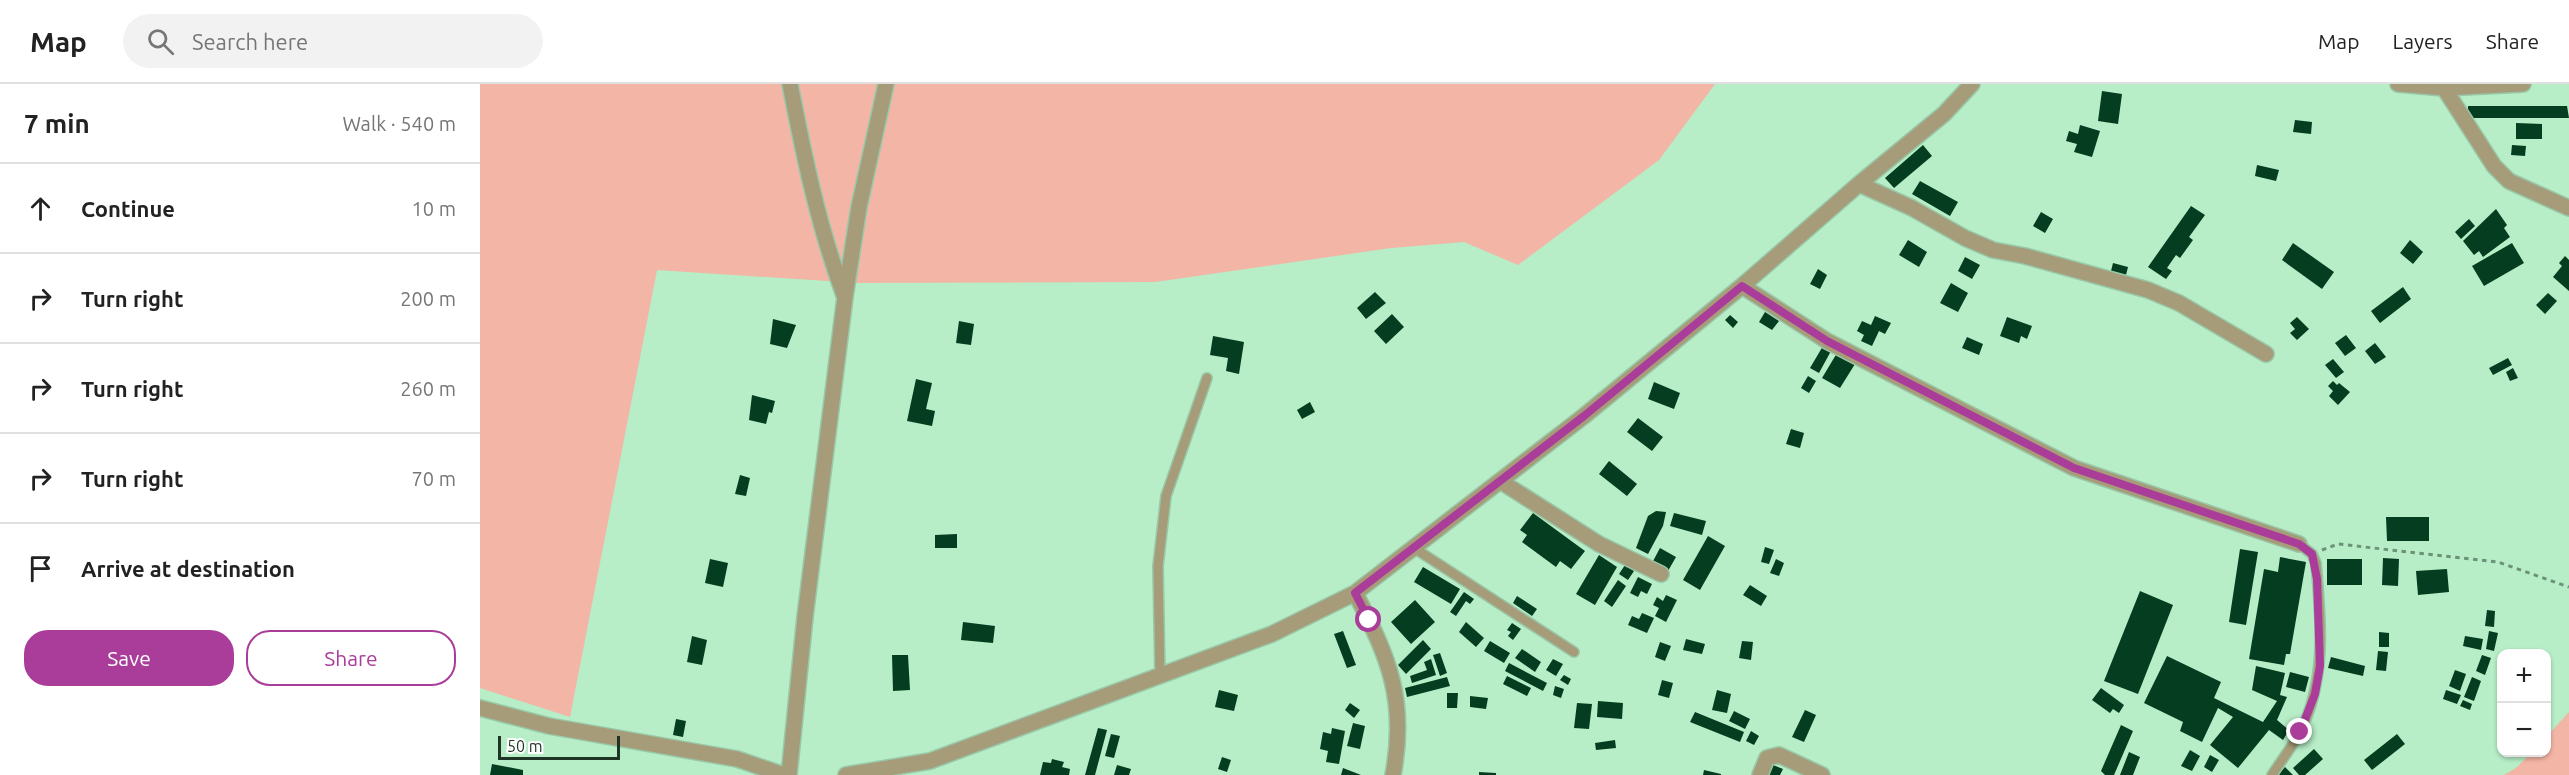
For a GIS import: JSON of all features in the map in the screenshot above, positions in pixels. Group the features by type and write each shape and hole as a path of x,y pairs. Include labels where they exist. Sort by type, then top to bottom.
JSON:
{"street":[{"path":"790,84 806,167 825,243 845,297"},
{"path":"789,775 805,617 845,297 859,207 886,84"},
{"path":"846,775 930,761 1272,634 1355,593 1500,481 1742,286 1859,184 1944,114 1972,84"},
{"path":"2398,84 2444,88 2517,84"},
{"path":"2444,88 2502,177 2569,208"},
{"path":"1859,184 1993,250 2025,256 2148,290 2179,303 2266,354"},
{"path":"1742,286 1827,341 2074,468 2299,544"},
{"path":"1500,481 1599,544 1661,574"},
{"path":"1355,593 1390,666 1399,722 1393,775"},
{"path":"480,708 549,726 737,759 784,775"},
{"path":"1760,775 1767,758 1779,755 1822,775"}],"lane":[{"path":"1160,676 1158,566 1166,496 1207,378"},
{"path":"2272,775 2300,732 2315,694 2320,666 2317,579 2312,554 2299,544"},
{"path":"1414,548 1574,652"}],"path":[{"path":"2312,554 2338,544 2378,546 2498,562 2569,587"}],"shaded area":[{"path":"480,84 1715,84 1659,160 1518,265 1464,242 1391,248 1155,282 859,283 657,270 570,717 480,688"},
{"path":"2569,712 2569,775 2504,775 2516,768 2527,757 2551,757 2551,732"}],"building":[{"path":"2102,91 2122,94 2118,124 2098,121"},
{"path":"2468,106 2567,106 2569,118 2468,118"},
{"path":"2295,120 2312,122 2311,134 2293,132"},
{"path":"2516,123 2542,124 2542,139 2516,139"},
{"path":"2080,125 2100,131 2092,157 2074,152 2077,144 2066,141 2069,131 2078,134"},
{"path":"1923,145 1932,156 1894,188 1885,178"},
{"path":"2512,145 2526,146 2525,156 2511,155"},
{"path":"2257,165 2279,170 2276,181 2255,176"},
{"path":"1920,181 1958,202 1950,216 1912,194"},
{"path":"2191,206 2205,215 2189,237 2193,240 2180,258 2176,255 2167,268 2172,271 2166,279 2148,267"},
{"path":"2496,209 2507,225 2504,228 2510,237 2483,257 2479,251 2474,255 2463,241"},
{"path":"2041,212 2053,219 2045,233 2033,226"},
{"path":"2469,219 2475,226 2461,239 2455,232"},
{"path":"1908,240 1927,252 1919,267 1899,255"},
{"path":"2410,240 2423,252 2413,264 2400,253"},
{"path":"2293,243 2334,272 2322,289 2282,260"},
{"path":"2512,243 2524,263 2484,286 2472,266"},
{"path":"2565,256 2569,260 2569,291 2553,277 2562,266 2559,263"},
{"path":"1965,257 1980,265 1972,279 1958,271"},
{"path":"2113,263 2128,267 2126,275 2111,271"},
{"path":"1818,269 1827,275 1820,289 1810,284"},
{"path":"1951,283 1968,293 1958,312 1940,303"},
{"path":"2403,287 2411,299 2380,323 2371,311"},
{"path":"1375,292 1386,303 1366,319 1357,308"},
{"path":"2548,293 2557,301 2545,314 2536,305"},
{"path":"1765,312 1779,321 1772,330 1759,322"},
{"path":"1392,314 1404,327 1386,344 1374,331"},
{"path":"1730,315 1738,322 1733,328 1725,320"},
{"path":"1875,316 1891,323 1885,334 1879,331 1872,346 1861,341 1864,335 1857,331 1862,321 1871,325"},
{"path":"2007,317 2032,326 2027,339 2021,336 2019,343 2000,336"},
{"path":"2297,317 2309,329 2297,340 2290,333 2295,329 2290,323"},
{"path":"773,319 796,325 787,348 770,344"},
{"path":"959,321 974,324 971,345 956,343"},
{"path":"2346,335 2356,348 2345,356 2335,343"},
{"path":"1213,336 1244,342 1239,374 1226,371 1228,358 1210,355"},
{"path":"1967,337 1983,344 1979,355 1962,348"},
{"path":"2375,343 2386,357 2375,364 2365,351"},
{"path":"1823,346 1831,351 1819,373 1810,368"},
{"path":"1837,353 1855,364 1840,388 1822,378"},
{"path":"2508,358 2512,365 2493,375 2489,368"},
{"path":"2333,359 2344,372 2336,378 2325,365"},
{"path":"2513,368 2518,378 2510,381 2506,372"},
{"path":"1808,376 1816,381 1809,393 1801,388"},
{"path":"916,379 932,383 926,409 935,411 932,426 907,421"},
{"path":"2333,381 2350,392 2338,405 2329,396 2333,391 2328,386"},
{"path":"1654,382 1680,393 1674,409 1648,399"},
{"path":"752,395 775,401 766,424 749,420"},
{"path":"1310,402 1315,412 1302,419 1297,410"},
{"path":"1638,418 1663,437 1652,451 1627,432"},
{"path":"1791,429 1804,433 1800,448 1786,444"},
{"path":"1609,461 1637,484 1627,496 1599,474"},
{"path":"740,475 750,478 746,496 735,494"},
{"path":"1656,511 1666,512 1663,526 1648,554 1636,548 1648,516"},
{"path":"1533,513 1585,551 1571,569 1560,561 1556,567 1522,542 1527,535 1520,530"},
{"path":"1674,513 1706,521 1702,535 1670,526"},
{"path":"2386,517 2429,517 2429,541 2387,541"},
{"path":"957,534 957,548 935,548 935,535"},
{"path":"1708,536 1725,546 1700,590 1683,580"},
{"path":"1765,547 1774,550 1769,564 1761,562"},
{"path":"1660,548 1676,557 1668,571 1652,563"},
{"path":"2240,549 2258,552 2246,625 2229,622"},
{"path":"1599,555 1617,567 1595,605 1576,594"},
{"path":"2280,557 2306,562 2290,654 2286,654 2284,665 2249,659 2264,569 2278,572"},
{"path":"2383,558 2399,559 2398,586 2382,585"},
{"path":"710,559 728,563 723,587 705,583"},
{"path":"1776,559 1784,563 1779,576 1770,573"},
{"path":"2327,559 2362,559 2362,585 2327,585"},
{"path":"1625,565 1634,571 1628,580 1619,574"},
{"path":"1423,567 1460,589 1451,604 1414,582"},
{"path":"2447,569 2449,592 2418,595 2416,571"},
{"path":"1638,577 1652,584 1647,594 1641,591 1638,597 1630,593"},
{"path":"1618,580 1626,586 1612,607 1604,601"},
{"path":"1750,585 1767,596 1761,606 1743,595"},
{"path":"2140,591 2173,605 2138,694 2104,681"},
{"path":"1464,592 1474,599 1470,604 1466,601 1456,616 1450,612"},
{"path":"1666,595 1677,600 1666,622 1655,616 1659,608 1653,605 1657,597 1663,601"},
{"path":"1517,596 1537,609 1532,616 1513,603"},
{"path":"1415,600 1435,622 1411,644 1391,622"},
{"path":"2487,610 2495,611 2494,627 2485,626"},
{"path":"1642,613 1654,618 1647,633 1628,625 1632,616 1639,619"},
{"path":"963,622 995,626 993,643 961,640"},
{"path":"1466,622 1484,638 1476,647 1459,632"},
{"path":"1512,623 1521,629 1513,640 1508,636 1511,632 1507,630"},
{"path":"1343,631 1356,665 1347,668 1334,634"},
{"path":"2489,631 2498,633 2494,651 2486,649"},
{"path":"2379,632 2389,633 2389,647 2379,647"},
{"path":"692,636 707,640 702,665 687,662"},
{"path":"2465,636 2483,639 2481,650 2463,646"},
{"path":"1686,639 1705,644 1702,654 1683,650"},
{"path":"1423,640 1431,649 1406,674 1398,665"},
{"path":"1490,641 1510,653 1504,663 1484,651"},
{"path":"1742,641 1753,642 1751,660 1739,658"},
{"path":"1660,642 1671,646 1665,661 1655,657"},
{"path":"1522,649 1541,662 1535,672 1515,658"},
{"path":"2378,651 2388,652 2386,671 2376,670"},
{"path":"1440,653 1447,673 1440,676 1433,655"},
{"path":"892,655 908,655 910,690 893,691"},
{"path":"2482,655 2491,658 2485,675 2476,671"},
{"path":"2167,656 2221,682 2214,698 2263,722 2277,701 2252,690 2256,666 2285,673 2280,695 2287,697 2277,720 2289,730 2283,740 2269,730 2238,768 2210,745 2233,717 2218,708 2202,742 2180,731 2183,722 2144,703"},
{"path":"2331,657 2365,666 2363,676 2328,668"},
{"path":"1431,659 1436,675 1412,683 1410,676 1427,670 1424,662"},
{"path":"1553,659 1563,664 1556,676 1546,670"},
{"path":"1509,663 1547,683 1543,691 1505,671"},
{"path":"2455,670 2466,674 2460,691 2449,686"},
{"path":"2290,672 2309,677 2305,692 2286,687"},
{"path":"1564,675 1571,679 1568,685 1560,680"},
{"path":"1507,676 1531,688 1527,696 1503,684"},
{"path":"1447,677 1450,686 1407,697 1405,688"},
{"path":"2472,677 2481,681 2474,701 2464,697"},
{"path":"1662,680 1673,683 1669,698 1658,695"},
{"path":"1555,686 1564,689 1561,698 1553,695"},
{"path":"2101,688 2124,705 2119,713 2113,709 2110,713 2092,700"},
{"path":"1219,690 1238,695 1234,711 1215,707"},
{"path":"1717,690 1731,694 1727,713 1712,710"},
{"path":"2446,690 2461,695 2457,704 2443,699"},
{"path":"1447,693 1458,693 1457,708 1447,708"},
{"path":"1470,696 1488,698 1486,709 1470,707"},
{"path":"2463,700 2472,704 2470,710 2460,706"},
{"path":"1598,701 1623,703 1622,719 1597,717"},
{"path":"1350,703 1360,710 1354,718 1345,710"},
{"path":"1577,703 1592,704 1589,729 1574,728"},
{"path":"1805,710 1816,715 1804,742 1792,737"},
{"path":"1734,711 1750,719 1745,729 1729,721"},
{"path":"1695,712 1744,732 1740,742 1690,722"},
{"path":"676,719 686,721 683,737 673,735"},
{"path":"1353,723 1365,726 1360,749 1347,746"},
{"path":"2121,725 2133,731 2114,775 2105,775 2101,771"},
{"path":"1098,728 1107,730 1095,775 1085,775"},
{"path":"1332,728 1345,731 1339,764 1326,762 1328,751 1320,749 1323,732 1331,734"},
{"path":"1751,731 1759,736 1754,745 1746,741"},
{"path":"1111,734 1120,736 1114,758 1105,756"},
{"path":"2397,734 2405,744 2372,770 2364,760"},
{"path":"1615,740 1616,748 1596,750 1595,743"},
{"path":"2314,749 2323,759 2305,775 2299,775 2293,768"},
{"path":"2190,750 2200,756 2192,771 2181,766"},
{"path":"2129,752 2140,757 2133,775 2120,775"},
{"path":"2210,755 2219,760 2212,772 2204,767"},
{"path":"1222,757 1231,760 1227,772 1218,769"},
{"path":"1052,759 1064,762 1062,767 1070,769 1069,775 1040,775 1043,762 1051,763"},
{"path":"492,764 523,770 523,775 490,775"},
{"path":"1117,765 1131,769 1129,775 1114,775"},
{"path":"1773,765 1783,769 1780,775 1768,775"},
{"path":"2285,767 2293,775 2278,775"},
{"path":"1343,768 1361,775 1341,775"},
{"path":"1704,770 1721,774 1721,775 1703,775"},
{"path":"1479,772 1496,773 1496,775 1479,775"}],"route":[{"path":"1369,620 1355,593 1584,416 1742,286 1827,341 2074,468 2299,544 2312,554 2316,563 2320,666 2315,694 2300,732"}]}
